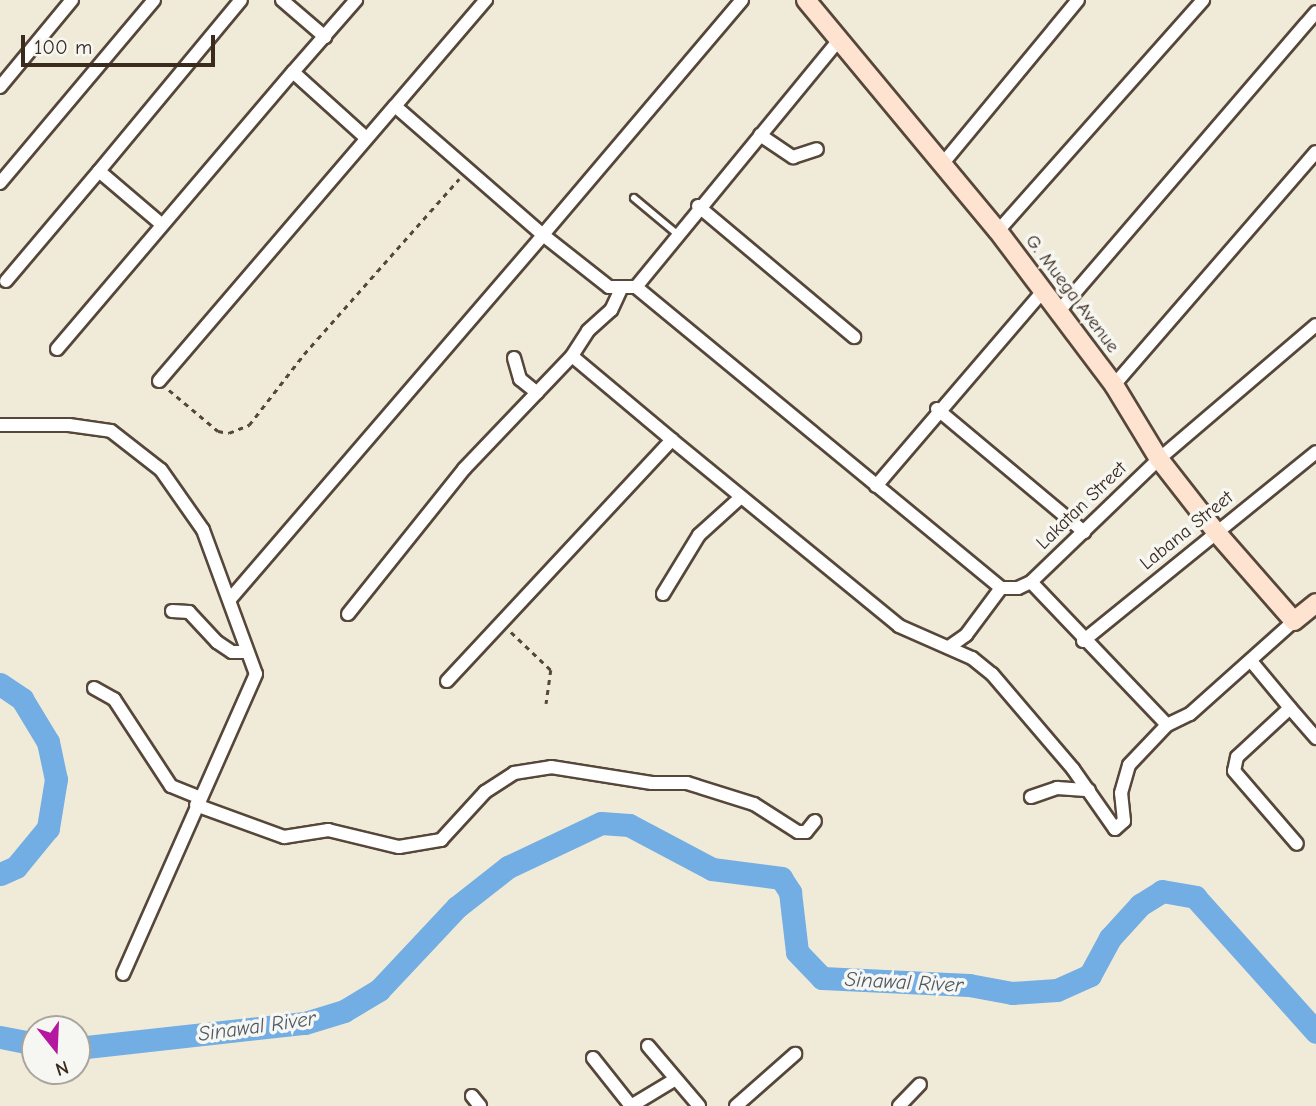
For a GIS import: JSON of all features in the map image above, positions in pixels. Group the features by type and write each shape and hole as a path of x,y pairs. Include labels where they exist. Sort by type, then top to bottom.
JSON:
{"street":[{"path":"0,87 72,0"},
{"path":"0,183 153,0"},
{"path":"6,281 242,0"},
{"path":"282,0 325,37"},
{"path":"57,349 160,223 356,0"},
{"path":"159,381 365,137 486,0"},
{"path":"231,598 742,0"},
{"name":"G. Muega Avenue","path":"806,0 837,42 944,162 1114,385 1159,459 1216,532 1294,621"},
{"path":"944,162 1078,0"},
{"path":"998,231 1203,0"},
{"path":"1059,311 1316,12"},
{"path":"395,106 598,281 621,289 636,287 698,206 837,42"},
{"path":"293,72 365,137"},
{"path":"760,135 793,157 817,149"},
{"path":"1114,385 1316,152"},
{"path":"99,171 160,223"},
{"path":"698,206 854,337"},
{"path":"636,287 1001,588 1018,588 1031,582 1083,641 1167,725"},
{"path":"348,614 464,469 572,356 588,331 611,310 621,289"},
{"path":"876,486 937,410 1042,292"},
{"name":"Lakatan Street","path":"1031,582 1159,459 1316,325"},
{"path":"572,356 740,498 899,626 949,647 992,674 1089,790 1110,826 1119,827 1124,821 1123,779 1133,759 1167,725 1190,714 1316,603"},
{"path":"513,358 520,379 537,393"},
{"path":"937,410 1084,532"},
{"path":"0,425 95,427 128,440 161,470 193,514 231,598 256,681 197,801 123,974"},
{"path":"447,681 501,620 672,440"},
{"name":"Labana Street","path":"1083,641 1316,452"},
{"path":"663,594 699,535 740,498"},
{"path":"949,647 966,635 1001,588"},
{"path":"172,611 189,612 217,642 232,652 247,652"},
{"path":"1251,661 1316,738"},
{"path":"94,688 114,699 171,786 197,801 284,837 328,830 399,847 441,840 485,792 514,773 551,767 652,782 687,783 754,804 799,832 806,832 815,821"},
{"path":"1290,708 1233,766 1237,777 1297,844"},
{"path":"1031,797 1056,788 1089,790"},
{"path":"648,1046 699,1106"},
{"path":"736,1106 795,1054"},
{"path":"593,1058 631,1106 676,1079"},
{"path":"899,1106 920,1084"}],"lane":[{"path":"634,198 676,233"}],"path":[{"path":"159,381 218,431 229,433 249,425 304,354 468,169"},
{"path":"501,620 551,670 546,704"}],"waterway":[{"name":"Sinawal River","path":"0,684 22,699 48,742 56,779 48,828 16,867 0,874"},
{"name":"Sinawal River","path":"91,1046 305,1023 344,1011 379,990 457,907 508,867 601,823 629,825 712,869 781,878 790,892 797,952 822,978 969,985 1012,993 1057,990 1090,975 1110,938 1140,905 1162,891 1195,897 1316,1032"},
{"name":"Sinawal River","path":"0,1037 21,1041"}]}
